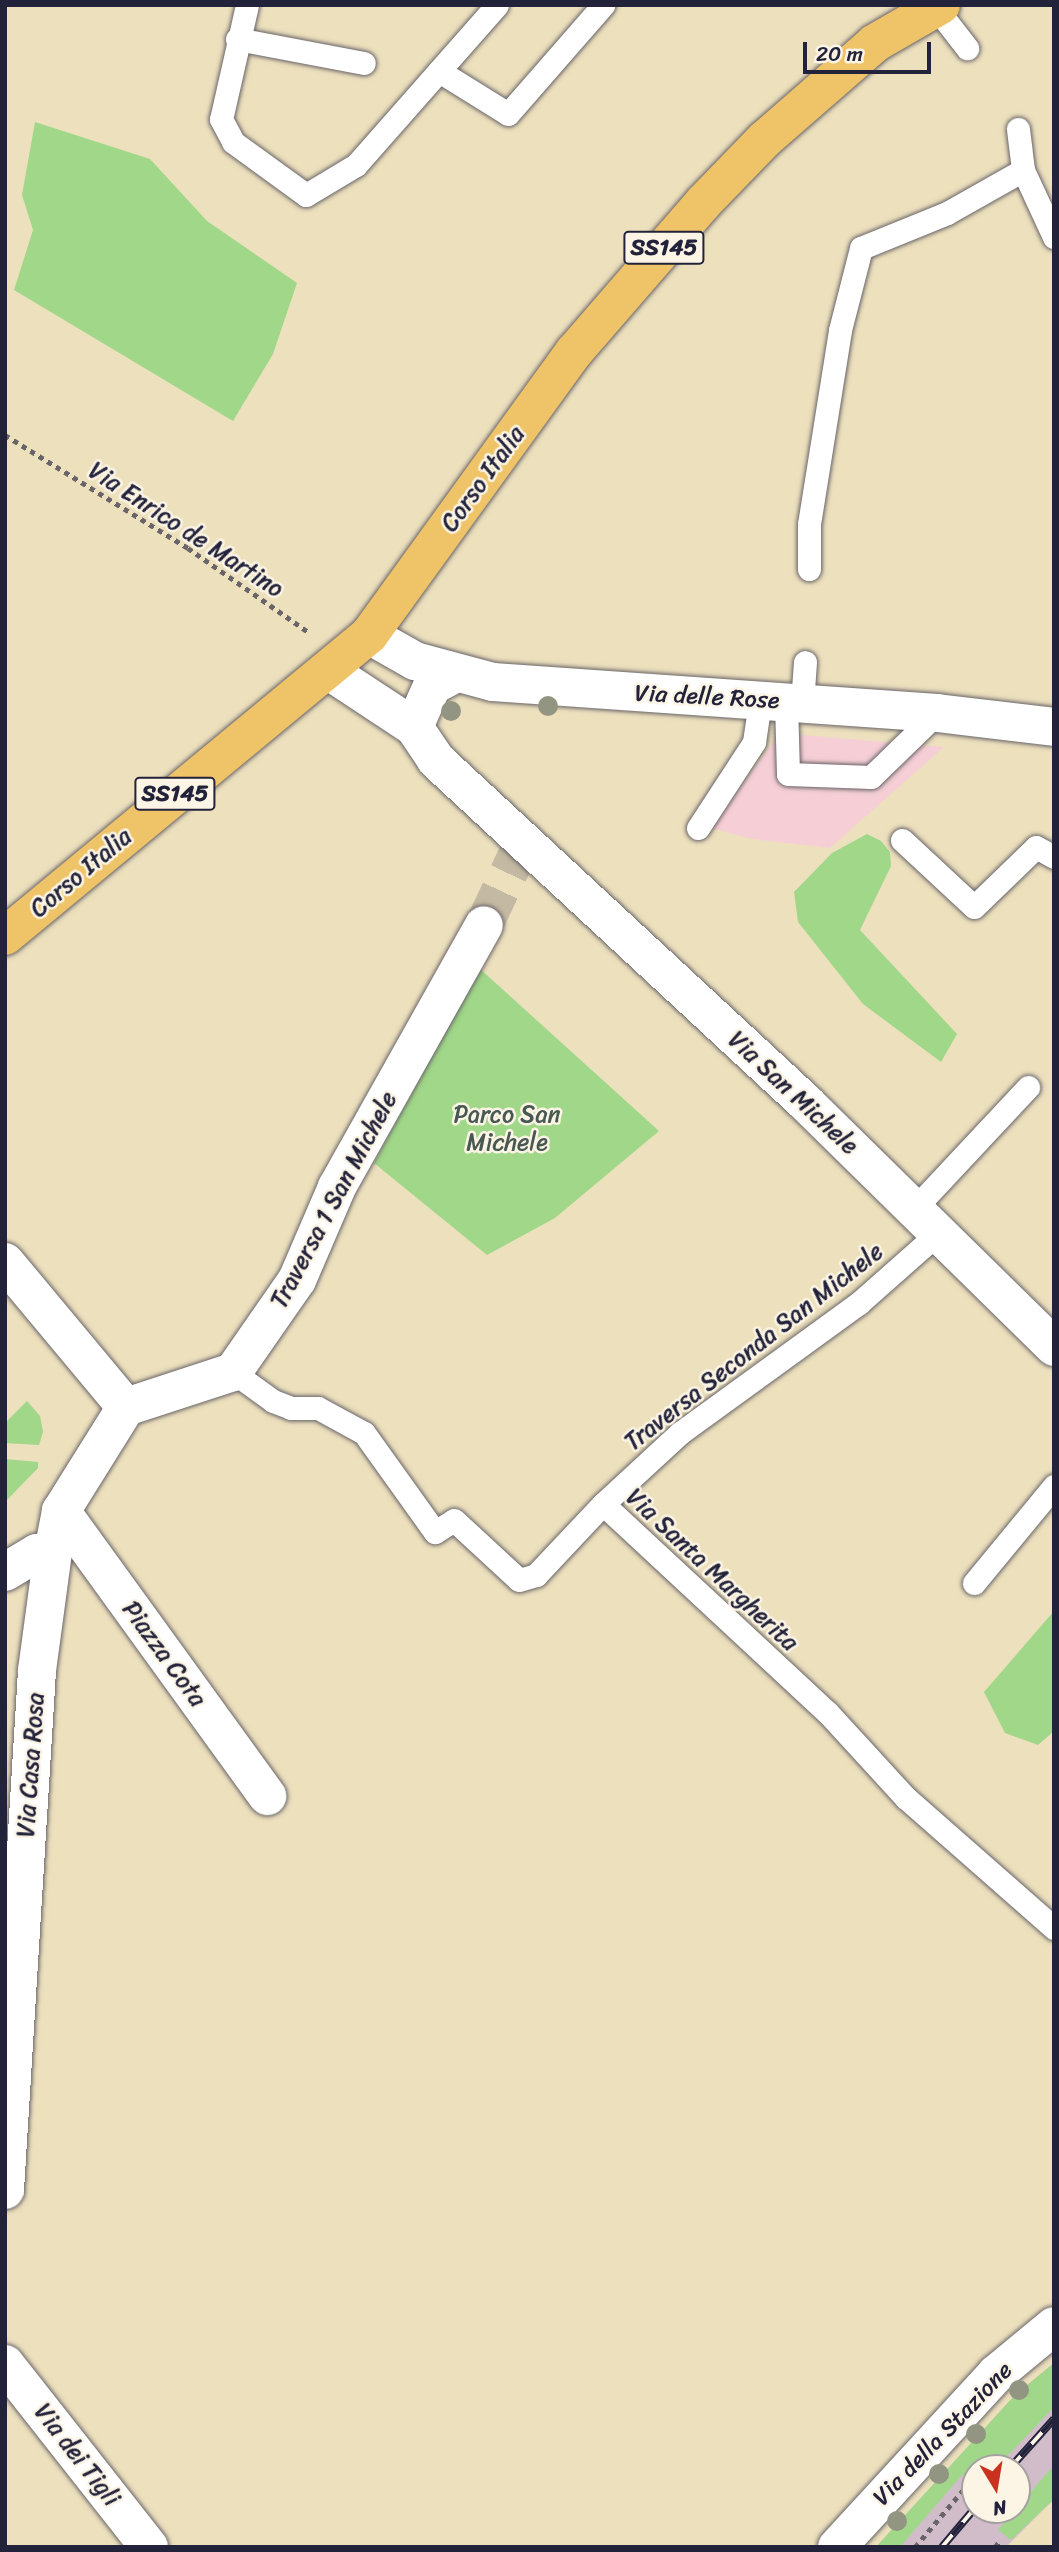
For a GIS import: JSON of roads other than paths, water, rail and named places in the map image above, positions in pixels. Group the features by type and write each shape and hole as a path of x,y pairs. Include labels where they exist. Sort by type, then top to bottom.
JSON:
{"main road":[{"name":"Corso Italia","path":"5,936 265,717 348,654 574,352 702,203 764,140 875,43 937,6"}],"street":[{"name":"Via delle Rose","path":"348,654 415,661 455,674 548,688 937,713 1054,727"},
{"path":"348,654 414,727 432,686 455,674"},
{"name":"Via San Michele","path":"414,727 436,760 926,1221 1054,1347"},
{"name":"Traversa 1 San Michele","path":"233,1372 297,1280 337,1186 484,925"},
{"path":"5,1262 126,1407"},
{"path":"5,1572 37,1553 53,1552 61,1511 126,1407 233,1372"},
{"name":"Piazza Cota","path":"61,1511 267,1796"},
{"name":"Via Casa Rosa","path":"5,2190 37,1671 53,1552"},
{"name":"Via della Stazione","path":"837,2547 996,2374 1054,2326"},
{"name":"Via dei Tigli","path":"5,2364 149,2547"}],"lane":[{"path":"247,5 237,39 221,119 233,142 306,195 356,165 497,5"},
{"path":"439,71 509,114 603,5"},
{"path":"937,6 967,48"},
{"path":"237,39 363,63"},
{"path":"1017,129 1023,170 1054,237"},
{"path":"809,569 809,524 838,342 861,248 947,213 1023,170"},
{"path":"698,828 783,702 806,662"},
{"path":"783,702 788,774 871,777 937,713"},
{"path":"902,840 974,907 1036,847 1054,857"},
{"name":"Traversa Seconda San Michele","path":"603,1504 680,1433 859,1303 926,1221 1028,1087"},
{"name":"Via Santa Margherita","path":"233,1372 273,1401 291,1408 318,1408 364,1433 435,1532 454,1520 519,1580 536,1575 603,1504 828,1713 906,1798 1054,1928"},
{"path":"974,1583 1054,1486"}],"tunnel":[{"path":"484,925 518,853"}],"railway":[{"path":"1023,2454 1054,2419"},
{"path":"942,2547 961,2524"}],"park label":[{"name":"Parco San Michele","path":"507,1129"}]}
